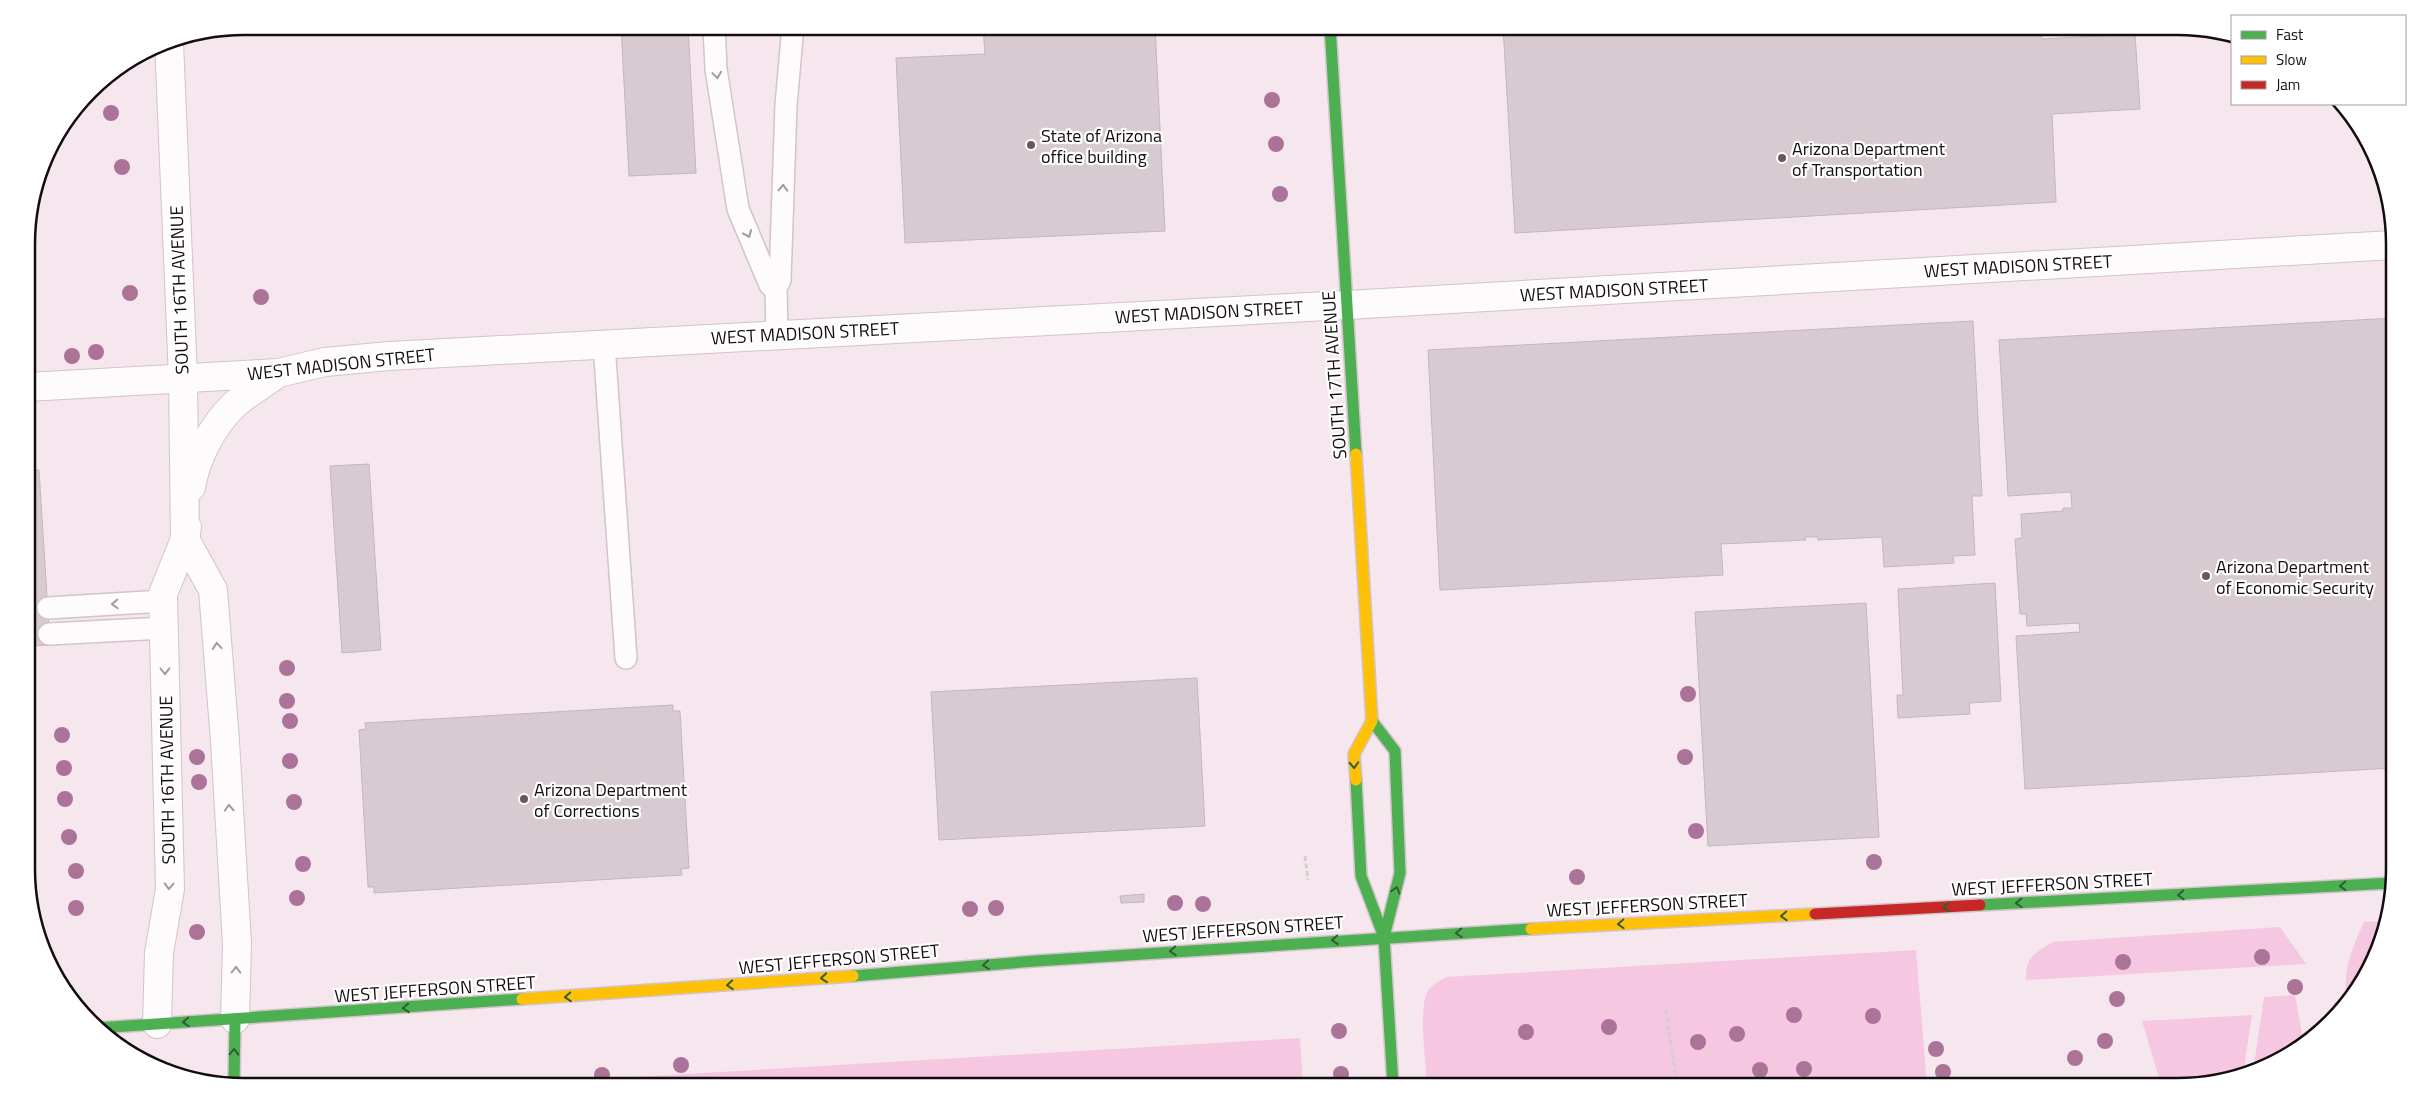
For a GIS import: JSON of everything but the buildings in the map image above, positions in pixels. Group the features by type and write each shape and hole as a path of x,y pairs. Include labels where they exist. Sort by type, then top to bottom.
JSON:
{"main road":[{"name":"SOUTH 17TH AVENUE","path":"1331,35 1372,721"},
{"path":"1384,937 1400,874 1395,751 1372,721 1354,754 1361,876 1384,937 1393,1078"},
{"name":"WEST JEFFERSON STREET","path":"108,1027 778,982 1044,960 1384,937 2386,883"},
{"path":"234,1078 235,1019"}],"street":[{"name":"SOUTH 16TH AVENUE","path":"169,49 183,378 186,539 213,590 225,741 237,944 235,1019"},
{"name":"WEST MADISON STREET","path":"35,387 278,373 325,362 389,356 1347,305 2386,245"},
{"name":"SOUTH 16TH AVENUE","path":"157,1024 160,953 170,888 163,594 186,539 193,473 208,439 233,406 278,373"}],"lane":[{"path":"714,35 716,68 738,209 770,285 776,288"},
{"path":"777,334 776,288 780,280 786,105 792,35"},
{"path":"604,344 626,658"},
{"path":"48,608 163,601"},
{"path":"49,634 164,628"}],"path":[{"path":"1305,856 1308,880"},
{"path":"1666,1010 1676,1078"}],"shaded area":[{"path":"2379,921 2364,962 2346,992 2349,961 2364,922"},
{"path":"2280,927 2306,964 2026,980 2026,972 2032,956 2053,942"},
{"path":"1916,950 1926,1078 1426,1078 1423,1027 1424,1004 1429,989 1446,977"},
{"path":"2295,995 2302,1036 2282,1050 2254,1063 2264,997"},
{"path":"2252,1015 2244,1067 2218,1074 2191,1078 2159,1078 2142,1021"},
{"path":"1300,1038 1302,1078 617,1078"}],"traffic: fast":[{"path":"1331,35 1356,454"},
{"path":"1372,721 1395,751 1400,873 1384,937"},
{"path":"1356,780 1361,876 1384,937 1393,1078"},
{"path":"1980,905 2386,883"},
{"path":"853,976 1035,961 1531,929"},
{"path":"108,1027 522,999"},
{"path":"234,1078 235,1019"}],"traffic: slow":[{"path":"1356,454 1372,721 1354,754 1356,780"},
{"path":"1531,929 1815,914"},
{"path":"522,999 853,976"}],"traffic: jam":[{"path":"1815,914 1980,905"}],"place":[{"name":"State of Arizona office building","path":"1031,145"},
{"name":"Arizona Department of Transportation","path":"1782,158"},
{"name":"Arizona Department of Economic Security","path":"2206,576"},
{"name":"Arizona Department of Corrections","path":"524,799"}]}
